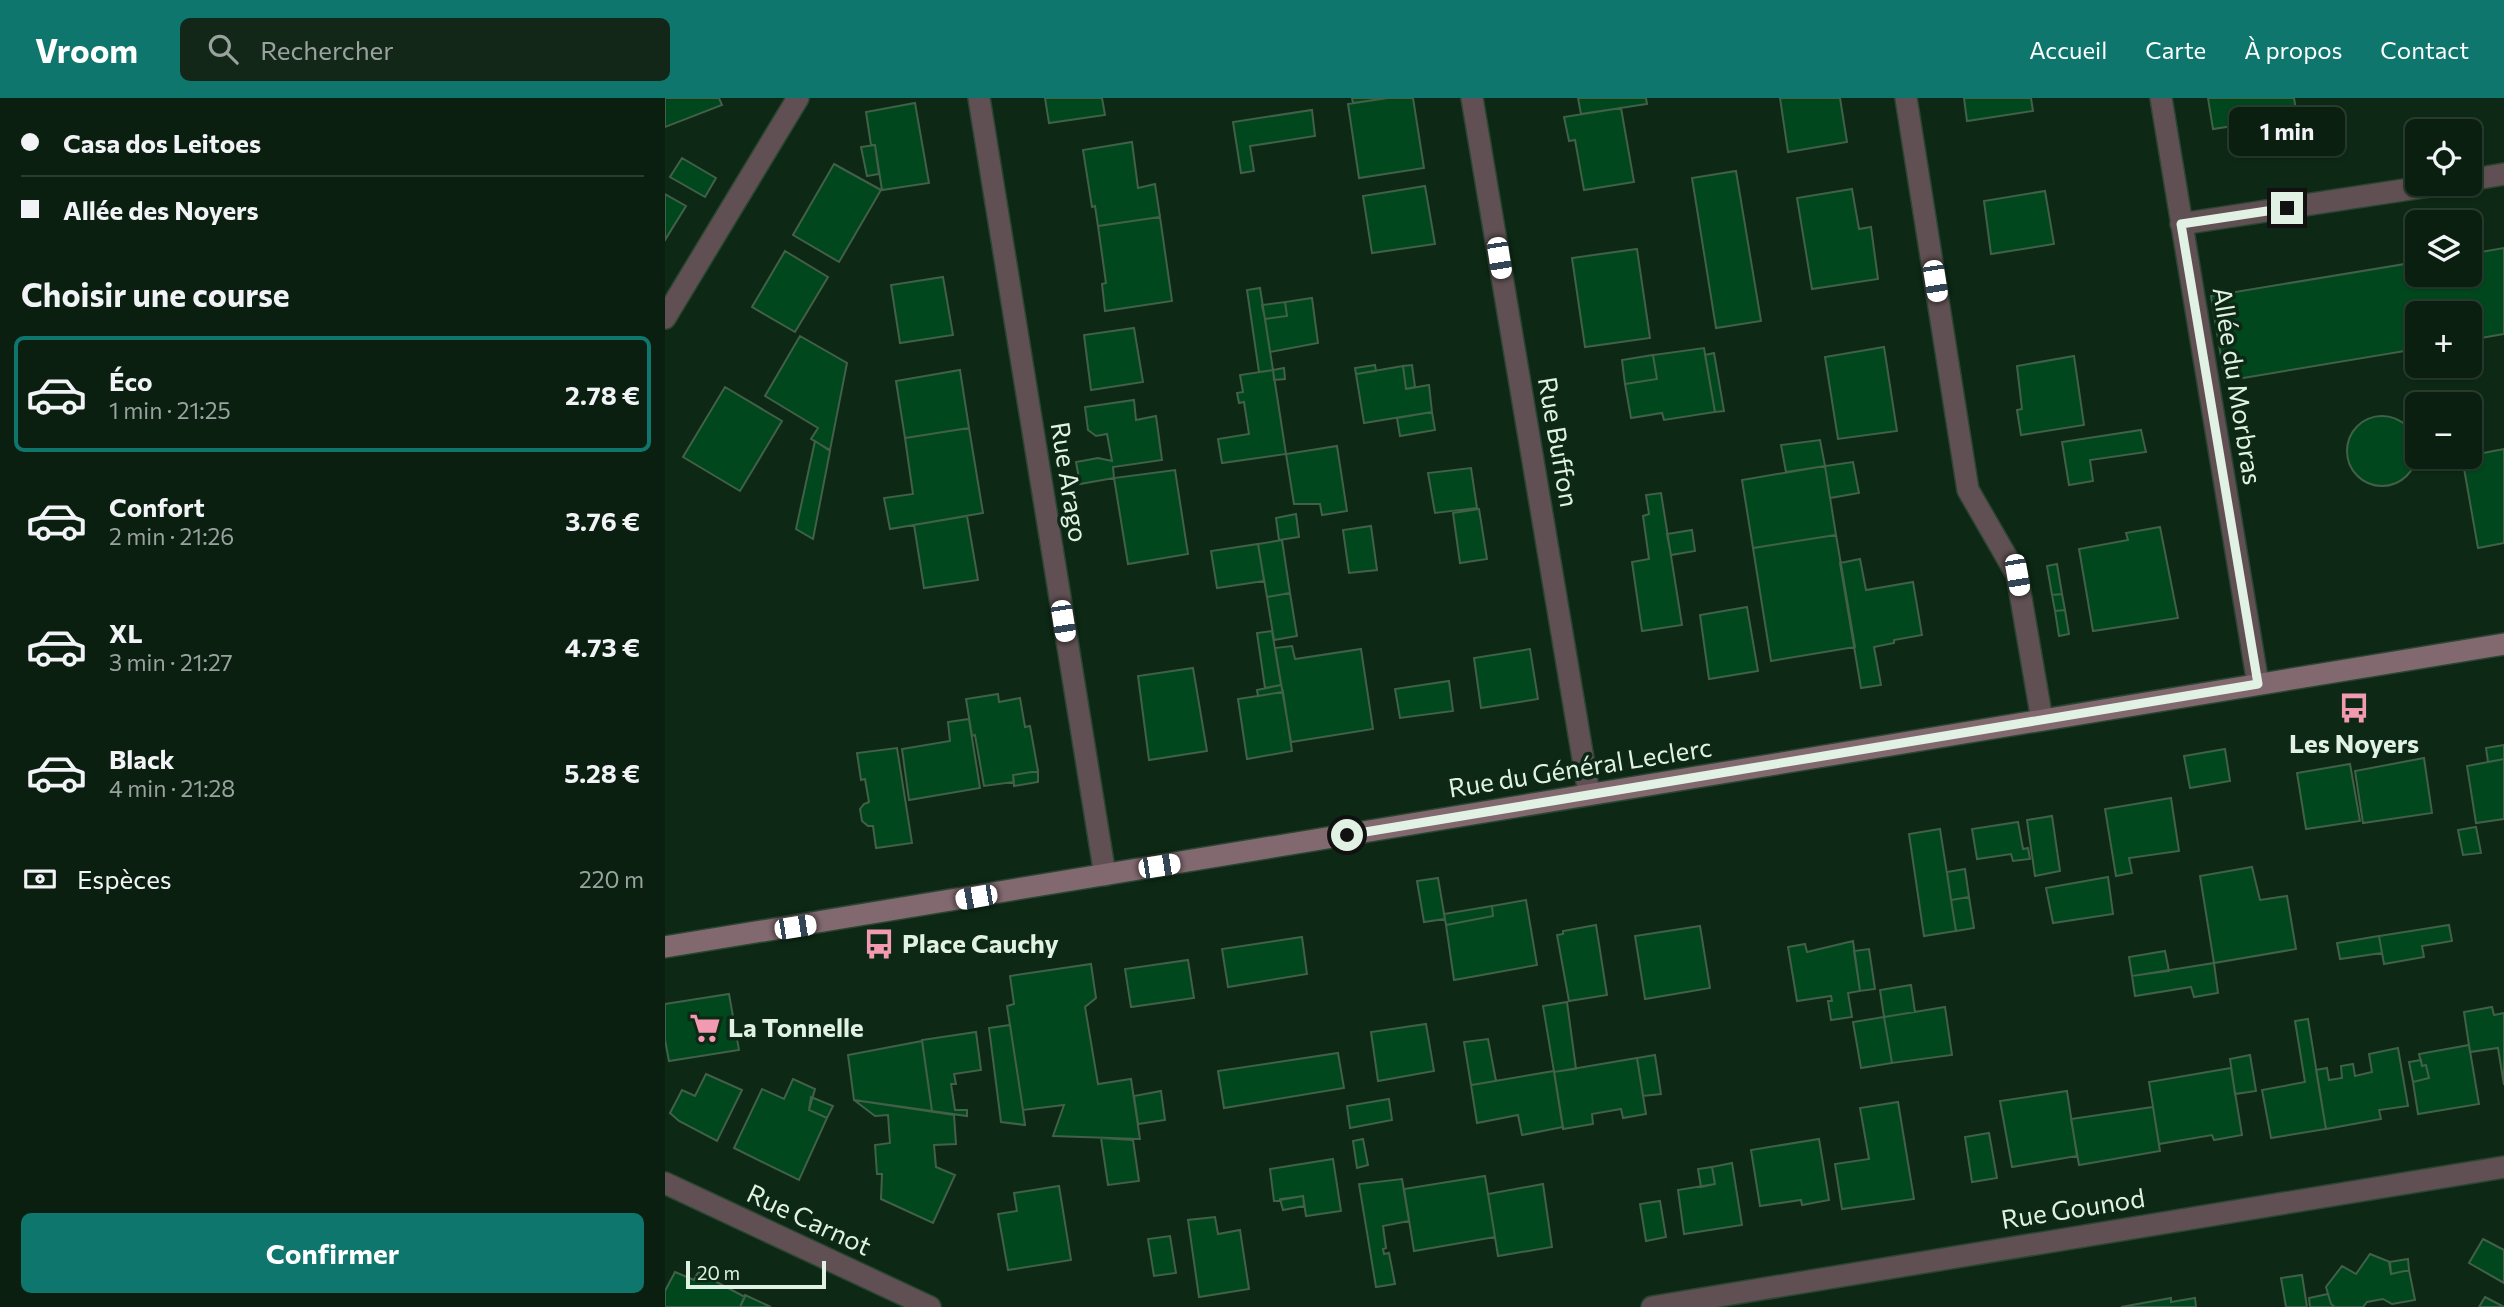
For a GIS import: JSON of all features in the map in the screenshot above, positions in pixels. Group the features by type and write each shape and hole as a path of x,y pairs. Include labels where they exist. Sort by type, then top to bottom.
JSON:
{"main road":[{"name":"Rue du Général Leclerc","path":"665,947 2504,644"}],"street":[{"path":"665,318 798,98"},
{"name":"Rue Arago","path":"979,98 1105,875"},
{"name":"Rue Buffon","path":"1472,98 1589,794"},
{"path":"1906,98 1968,490 2017,575 2042,720"},
{"name":"Allée du Morbras","path":"2161,98 2258,684"},
{"path":"2482,178 2504,174"},
{"path":"2181,224 2405,190"},
{"name":"Rue Gounod","path":"1652,1307 2504,1167"},
{"name":"Rue Carnot","path":"665,1183 930,1307"}],"building":[{"path":"665,98 719,98 722,105 665,127"},
{"path":"1045,98 1102,98 1105,115 1049,123"},
{"path":"1352,98 1388,98 1353,103"},
{"path":"1388,98 1413,98 1424,168 1359,178 1348,104"},
{"path":"1578,98 1646,98 1647,104 1581,114"},
{"path":"1780,98 1840,98 1847,142 1788,152"},
{"path":"1964,98 2031,98 2033,111 1967,121"},
{"path":"2208,98 2294,98 2297,116 2213,129"},
{"path":"915,103 929,183 882,190 875,145 871,145 866,112"},
{"path":"1621,108 1634,182 1584,190 1575,140 1569,141 1564,117"},
{"path":"1312,110 1315,136 1250,146 1254,171 1241,173 1233,122"},
{"path":"1132,142 1138,188 1155,184 1160,217 1098,226 1095,206 1092,207 1083,150"},
{"path":"875,145 879,174 867,176 861,147"},
{"path":"682,158 716,178 705,197 670,177"},
{"path":"834,164 881,190 839,262 793,235"},
{"path":"1736,171 1761,321 1716,328 1692,178"},
{"path":"1425,186 1435,244 1372,253 1363,196"},
{"path":"1852,189 1859,229 1871,227 1878,279 1812,289 1797,198"},
{"path":"2045,191 2054,244 1991,254 1984,201"},
{"path":"665,194 686,206 665,240"},
{"path":"1160,217 1172,301 1105,311 1102,284 1106,283 1098,226"},
{"path":"2504,248 2504,334 2482,338 2482,301 2405,301 2405,351 2225,381 2211,296 2405,264 2405,287 2482,287 2482,252"},
{"path":"1637,249 1650,338 1585,347 1572,258"},
{"path":"785,251 828,277 795,332 752,307"},
{"path":"943,277 953,335 900,343 891,285"},
{"path":"1260,288 1273,370 1259,372 1247,290"},
{"path":"1312,298 1318,343 1270,352 1265,319 1287,316 1285,302"},
{"path":"1285,302 1287,316 1265,319 1262,305"},
{"path":"1134,328 1143,382 1091,390 1084,335"},
{"path":"800,336 847,363 830,450 811,439 818,428 765,396"},
{"path":"1884,347 1897,431 1838,439 1825,357"},
{"path":"1704,348 1715,412 1664,420 1662,413 1631,418 1625,384 1657,379 1653,355"},
{"path":"1714,353 1724,411 1715,412 1705,355"},
{"path":"1653,355 1657,379 1625,384 1622,360"},
{"path":"2074,356 2084,425 2021,435 2017,410 2022,409 2017,366"},
{"path":"1375,365 1376,371 1356,374 1355,368"},
{"path":"1412,365 1415,387 1406,389 1403,366"},
{"path":"1403,366 1406,389 1429,385 1432,412 1364,423 1356,374"},
{"path":"1284,368 1285,379 1274,380 1273,370"},
{"path":"960,370 969,428 905,438 896,381"},
{"path":"1273,370 1286,454 1222,463 1218,439 1249,434 1244,402 1239,403 1237,393 1243,392 1240,375"},
{"path":"725,387 782,421 740,491 683,457"},
{"path":"1134,400 1136,420 1156,416 1162,460 1113,467 1114,478 1080,484 1076,462 1098,458 1112,461 1107,434 1096,436 1088,430 1085,407"},
{"path":"1432,412 1435,430 1400,436 1397,418"},
{"path":"2382,416 2405,425 2405,469 2412,469 2407,476 2382,486 2357,476 2347,451 2357,426"},
{"path":"969,428 983,513 890,529 884,498 913,494 905,438"},
{"path":"2141,430 2146,452 2090,460 2093,481 2069,485 2062,442"},
{"path":"1820,440 1825,466 1786,472 1781,445"},
{"path":"815,441 830,451 813,539 796,529"},
{"path":"1337,446 1347,511 1322,515 1320,504 1294,504 1286,454"},
{"path":"2504,449 2504,543 2478,548 2464,469 2482,469 2482,453"},
{"path":"1853,462 1859,493 1830,498 1825,466"},
{"path":"1825,466 1836,535 1753,548 1742,480"},
{"path":"1471,468 1477,508 1435,513 1428,473"},
{"path":"1175,470 1188,554 1128,564 1114,478"},
{"path":"1661,493 1682,625 1642,631 1632,562 1649,559 1643,516 1649,514 1646,495"},
{"path":"1479,509 1487,559 1460,563 1453,513"},
{"path":"1296,514 1299,537 1279,540 1276,518"},
{"path":"967,516 978,580 924,588 914,525"},
{"path":"1371,526 1377,570 1349,573 1343,530"},
{"path":"2160,527 2178,618 2093,631 2079,549 2128,540 2126,533"},
{"path":"1692,530 1695,551 1671,555 1667,534"},
{"path":"1836,535 1855,647 1771,661 1753,548"},
{"path":"1282,540 1290,593 1267,597 1258,544"},
{"path":"1258,544 1264,581 1217,588 1211,551"},
{"path":"1860,559 1866,590 1913,582 1922,635 1874,647 1881,685 1861,688 1840,563"},
{"path":"2057,564 2062,594 2052,595 2047,566"},
{"path":"1290,593 1297,636 1274,640 1267,597"},
{"path":"2062,594 2065,610 2055,611 2052,595"},
{"path":"1747,607 1758,671 1709,679 1700,615"},
{"path":"2065,610 2069,634 2059,636 2055,611"},
{"path":"1272,631 1281,685 1265,688 1257,633"},
{"path":"1292,646 1295,659 1361,649 1373,729 1291,742 1275,648"},
{"path":"1530,649 1538,699 1481,708 1474,658"},
{"path":"1193,668 1207,751 1149,760 1138,676"},
{"path":"1449,681 1453,711 1400,718 1395,689"},
{"path":"1281,685 1283,692 1258,696 1257,690"},
{"path":"1283,692 1292,751 1247,759 1238,699"},
{"path":"998,694 999,702 1020,698 1025,727 1030,726 1038,771 1013,775 1014,782 984,786 966,699"},
{"path":"969,719 980,788 909,800 902,749 950,741 948,722"},
{"path":"2504,745 2504,759 2488,762 2486,748"},
{"path":"897,748 912,843 876,848 873,826 862,821 860,809 869,802 865,779 861,780 857,753"},
{"path":"2225,749 2230,781 2190,788 2184,756"},
{"path":"2424,758 2432,813 2363,823 2355,771"},
{"path":"2504,759 2504,819 2476,823 2467,766"},
{"path":"2350,764 2360,821 2306,829 2297,773"},
{"path":"1038,771 1038,782 1014,786 1013,775"},
{"path":"2171,798 2179,851 2129,858 2132,873 2116,876 2105,809"},
{"path":"2052,816 2060,871 2035,876 2027,820"},
{"path":"2018,822 2023,849 2028,848 2030,859 2013,861 2011,854 1977,859 1972,829"},
{"path":"2476,827 2481,853 2463,855 2458,830"},
{"path":"1940,829 1956,931 1924,936 1909,834"},
{"path":"2252,867 2260,900 2287,896 2296,949 2214,963 2200,876"},
{"path":"1965,869 1969,897 1951,900 1947,872"},
{"path":"2108,877 2113,914 2053,923 2046,888"},
{"path":"1438,878 1445,919 1424,922 1417,881"},
{"path":"1969,897 1974,928 1956,931 1951,900"},
{"path":"1526,900 1537,965 1454,980 1446,925 1493,916 1492,906"},
{"path":"1492,906 1493,916 1446,925 1444,914"},
{"path":"1596,925 1607,995 1569,1001 1557,935 1563,934 1563,931"},
{"path":"2449,925 2452,941 2422,946 2424,957 2384,964 2379,936"},
{"path":"1700,926 1710,988 1645,999 1635,936"},
{"path":"2379,936 2382,953 2340,959 2337,943"},
{"path":"1302,937 1307,974 1228,987 1222,949"},
{"path":"1853,941 1860,991 1848,993 1852,1017 1831,1020 1828,1001 1832,1001 1831,996 1797,1001 1788,947 1805,944 1807,952"},
{"path":"1869,949 1875,989 1860,991 1854,951"},
{"path":"2165,951 2169,971 2132,976 2129,957"},
{"path":"1188,960 1194,998 1131,1007 1125,969"},
{"path":"2214,963 2218,993 2194,997 2191,987 2135,996 2132,976"},
{"path":"1091,964 1096,998 1085,1007 1098,1084 1131,1079 1140,1139 1053,1136 1064,1105 1023,1110 1007,1006 1014,1004 1010,976"},
{"path":"1911,985 1915,1012 1884,1017 1880,990"},
{"path":"729,994 739,1050 669,1061 665,1040 665,1004"},
{"path":"1567,1002 1576,1069 1554,1072 1543,1006"},
{"path":"1945,1007 1952,1055 1892,1063 1884,1017"},
{"path":"2492,1007 2494,1015 2504,1013 2504,1085 2498,1048 2470,1052 2464,1012"},
{"path":"1884,1017 1892,1063 1861,1068 1853,1022"},
{"path":"2308,1019 2326,1129 2271,1138 2262,1090 2305,1082 2295,1021"},
{"path":"1426,1024 1434,1071 1378,1081 1371,1032"},
{"path":"1010,1025 1025,1125 1001,1122 989,1028"},
{"path":"976,1032 981,1070 954,1074 956,1084 951,1084 955,1110 967,1110 967,1116 932,1111 922,1040"},
{"path":"1488,1039 1496,1081 1471,1085 1464,1042"},
{"path":"922,1041 932,1111 854,1100 848,1055"},
{"path":"2469,1045 2479,1104 2418,1114 2413,1082 2429,1078 2426,1065 2422,1066 2419,1054"},
{"path":"2398,1048 2408,1106 2379,1110 2381,1119 2326,1129 2316,1070 2327,1068 2329,1080 2342,1078 2341,1066 2353,1064 2355,1076 2372,1072 2369,1054"},
{"path":"1338,1053 1344,1088 1224,1108 1218,1071"},
{"path":"1655,1055 1661,1094 1643,1096 1637,1058"},
{"path":"2250,1055 2256,1091 2235,1094 2230,1059"},
{"path":"1637,1058 1646,1114 1623,1118 1621,1109 1592,1114 1593,1124 1563,1129 1554,1072"},
{"path":"2421,1060 2422,1066 2426,1065 2429,1078 2413,1082 2409,1062"},
{"path":"2231,1068 2242,1135 2214,1140 2212,1135 2159,1144 2149,1082"},
{"path":"1554,1071 1563,1127 1522,1135 1518,1115 1477,1123 1471,1085"},
{"path":"706,1074 742,1090 717,1141 679,1121 670,1113 682,1090 695,1096"},
{"path":"793,1079 815,1089 809,1110 827,1118 799,1180 734,1148 762,1089 784,1099"},
{"path":"1161,1091 1165,1120 1138,1124 1134,1096"},
{"path":"2067,1091 2077,1156 2012,1167 2000,1101"},
{"path":"811,1097 833,1106 827,1118 809,1110"},
{"path":"1389,1099 1392,1120 1350,1128 1347,1106"},
{"path":"854,1100 954,1115 956,1144 934,1145 936,1167 955,1175 933,1223 881,1199 882,1174 877,1174 875,1145 890,1143 888,1115 875,1116"},
{"path":"1898,1102 1914,1199 1842,1209 1835,1164 1869,1159 1860,1108"},
{"path":"2153,1107 2160,1151 2079,1165 2071,1119"},
{"path":"1989,1133 1997,1178 1972,1182 1965,1137"},
{"path":"1101,1138 1133,1140 1139,1181 1108,1185"},
{"path":"1363,1139 1368,1165 1357,1168 1353,1141"},
{"path":"1819,1139 1829,1200 1802,1205 1801,1200 1760,1206 1751,1150"},
{"path":"1333,1159 1341,1211 1306,1216 1303,1196 1274,1201 1270,1169"},
{"path":"1732,1163 1742,1225 1684,1234 1678,1190 1715,1184 1712,1167"},
{"path":"1712,1167 1715,1184 1701,1187 1698,1169"},
{"path":"1485,1176 1495,1237 1414,1251 1404,1189"},
{"path":"1402,1179 1409,1221 1383,1226 1386,1248 1383,1249 1384,1254 1389,1253 1395,1284 1376,1287 1359,1184"},
{"path":"1543,1184 1552,1247 1498,1256 1488,1194"},
{"path":"1059,1186 1071,1260 1008,1270 998,1214 1017,1211 1014,1193"},
{"path":"1303,1196 1304,1206 1283,1210 1280,1199"},
{"path":"1660,1201 1666,1237 1646,1241 1640,1204"},
{"path":"1215,1217 1218,1234 1240,1230 1249,1289 1199,1297 1188,1220"},
{"path":"1170,1236 1176,1273 1154,1276 1148,1239"},
{"path":"2483,1239 2504,1250 2504,1283 2469,1263"},
{"path":"2370,1254 2390,1262 2391,1274 2409,1270 2415,1300 2392,1304 2383,1299 2367,1302 2363,1307 2335,1307 2331,1304 2326,1287 2342,1266 2356,1274"},
{"path":"2408,1259 2409,1270 2391,1274 2389,1262"},
{"path":"675,1272 694,1280 698,1272 745,1297 740,1307 665,1307 665,1291"},
{"path":"2302,1275 2307,1307 2286,1307 2281,1278"},
{"path":"2328,1294 2335,1307 2310,1307 2309,1298"},
{"path":"745,1295 771,1307 740,1307"},
{"path":"2485,1297 2504,1307 2479,1307"},
{"path":"2171,1298 2171,1302 2195,1298 2196,1307 2121,1307"}],"place":[{"name":"Les Noyers","path":"2354,708"},
{"name":"Place Cauchy","path":"879,944"},
{"name":"La Tonnelle","path":"705,1028"}],"route":[{"path":"1347,835 2258,684 2181,224 2287,208"}]}
